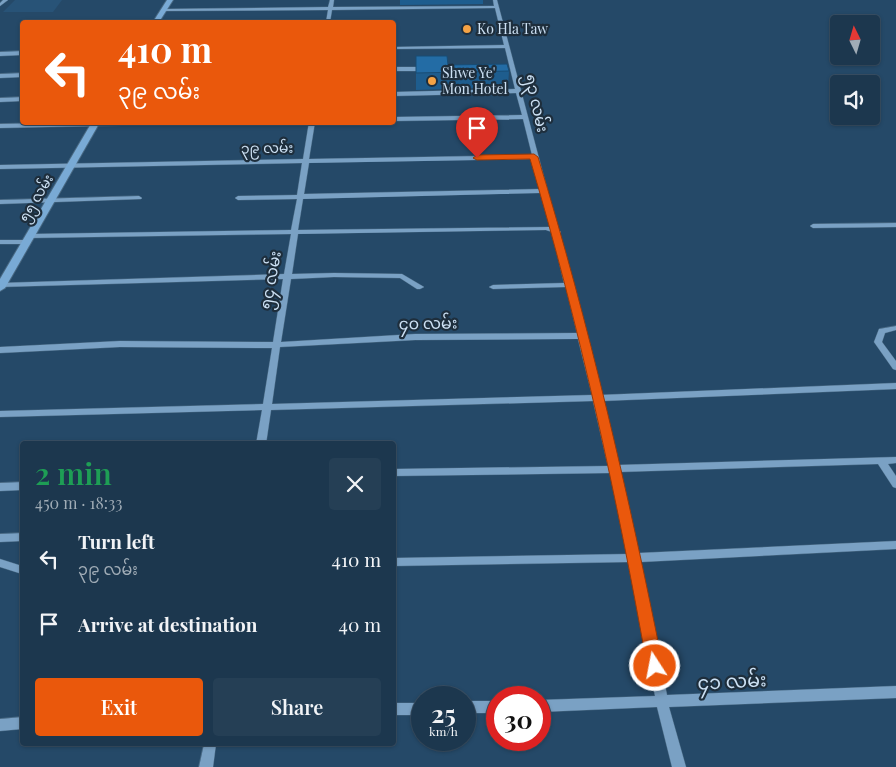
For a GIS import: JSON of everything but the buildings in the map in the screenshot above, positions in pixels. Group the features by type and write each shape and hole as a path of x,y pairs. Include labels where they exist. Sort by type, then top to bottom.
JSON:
{"main road":[{"path":"157,20 170,0"},
{"name":"၅၅ လမ်း","path":"1,286 95,125"}],"street":[{"path":"0,5 6,0"},
{"path":"328,20 332,0"},
{"path":"164,10 496,4"},
{"name":"၅၃ လမ်း","path":"496,4 534,157 556,232 597,398 635,558 662,702 679,767"},
{"path":"396,48 507,46"},
{"path":"0,54 20,54"},
{"path":"503,68 513,68"},
{"path":"396,69 433,69"},
{"path":"0,76 20,76"},
{"path":"396,94 518,91"},
{"path":"0,100 20,99"},
{"path":"396,120 525,117"},
{"path":"0,126 48,125"},
{"name":"၅၄ လမ်း","path":"261,441 275,345 288,276 312,125"},
{"name":"၃၉ လမ်း","path":"0,167 534,157"},
{"path":"238,198 543,190"},
{"path":"0,202 139,198"},
{"path":"812,226 896,225"},
{"path":"0,242 28,239 295,232 547,228 556,232"},
{"path":"1,286 288,276 402,276 420,287"},
{"path":"493,287 569,285"},
{"path":"894,328 882,331 878,342 896,367"},
{"name":"၄၀ လမ်း","path":"0,350 120,344 275,345 414,337 582,336"},
{"path":"0,414 597,398 896,386"},
{"path":"396,472 614,469 896,460"},
{"path":"881,461 896,484"},
{"path":"0,487 20,486"},
{"path":"0,538 20,537"},
{"path":"396,562 635,558 896,545"},
{"path":"0,563 20,569"},
{"name":"၄၁ လမ်း","path":"551,706 896,692"},
{"path":"396,709 411,708"},
{"path":"0,724 20,723"},
{"path":"206,767 210,746"}],"shaded area":[{"path":"15,0 62,0 53,12 3,12"}],"place":[{"name":"Ko Hla Taw","path":"467,29"},
{"name":"Shwe Ye' Mon Hotel","path":"432,81"}],"route":[{"path":"477,158 534,157 556,232 597,398 635,558 655,666"}]}
